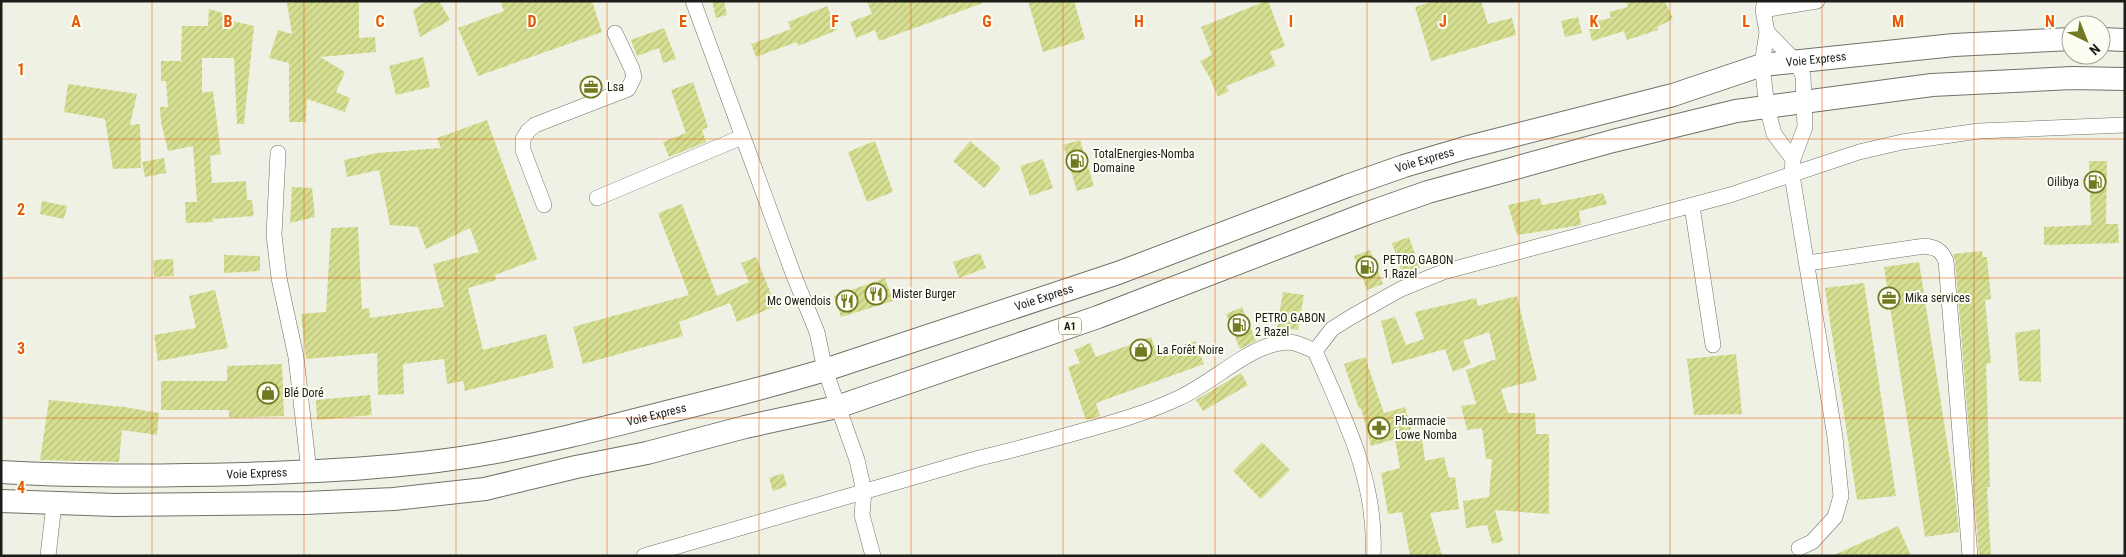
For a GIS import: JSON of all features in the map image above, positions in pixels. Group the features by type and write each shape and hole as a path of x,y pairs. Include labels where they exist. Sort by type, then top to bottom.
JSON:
{"highway":[{"path":"2111,39 2125,40"},
{"name":"Voie Express","path":"1,472 146,475 309,472 414,464 478,455 541,443 760,389 825,370 1118,273 1404,166 1474,145 1673,95 1733,73 1762,65 1797,63 1954,45 2061,40"},
{"name":"A1","path":"1,501 115,505 348,502 485,489 647,454 745,427 837,407 1098,317 1359,216 1428,192 1622,138 1736,111 1932,85 2072,78 2125,79"}],"street":[{"path":"693,1 794,276 817,332 825,370 856,460 864,491 862,515 873,556"},
{"path":"1792,160 1774,134 1767,107 1762,65 1767,32 1764,6 1817,1"},
{"path":"1767,32 1797,63 1803,76 1805,127 1792,160 1792,175 1808,263 1835,438 1841,496 1835,517 1812,542 1799,548"},
{"path":"544,205 523,150 523,139 535,125 628,89 634,78 632,69 615,33"},
{"path":"1315,351 1332,329 1402,289 1443,272 1762,186 1859,152 1902,142 1979,131 2125,125"},
{"path":"597,198 742,137"},
{"path":"278,153 274,235 279,278 296,356 309,472"},
{"path":"1692,206 1713,346"},
{"path":"1808,263 1925,246 1937,248 1943,254 1946,261 1970,556"},
{"path":"644,556 979,458 1021,449 1127,419 1180,398 1249,355 1269,346 1284,342 1294,342 1315,351 1344,417 1367,479 1374,534 1373,556"},
{"path":"48,556 54,504"}],"building":[{"path":"301,1 359,1 359,38 375,37 376,52 320,57 345,72 336,92 350,98 345,112 307,99 306,122 289,122 289,63 269,58 278,30 292,34 287,3"},
{"path":"427,1 439,1 450,20 420,37 413,10"},
{"path":"500,1 592,1 602,32 478,76 458,28 504,11"},
{"path":"712,1 724,1 727,15 716,18"},
{"path":"867,1 982,1 983,3 879,41 875,30 856,38 850,22 872,14"},
{"path":"1028,1 1074,1 1085,39 1043,52"},
{"path":"1268,1 1285,46 1270,52 1276,66 1226,86 1229,91 1218,97 1200,61 1212,55 1201,27"},
{"path":"1434,1 1481,1 1488,24 1512,18 1516,35 1431,61 1415,7"},
{"path":"1626,1 1665,1 1673,19 1657,27 1658,30 1627,40 1624,31 1592,41 1588,23 1611,18 1609,12 1628,7"},
{"path":"827,6 837,30 798,46 797,42 756,57 751,44 791,29 788,22"},
{"path":"209,9 232,16 232,21 254,26 244,124 237,124 234,58 202,58 202,93 213,91 221,154 210,156 212,183 246,181 247,200 252,200 254,216 213,219 213,222 186,223 185,202 197,202 193,146 168,151 161,122 160,107 168,107 166,81 161,81 161,61 181,61 182,26 208,26"},
{"path":"1578,17 1582,33 1565,37 1561,21"},
{"path":"664,28 676,59 663,63 659,48 637,56 631,40"},
{"path":"423,57 430,87 396,95 389,66"},
{"path":"693,82 708,127 702,130 706,142 669,157 663,142 686,133 671,90"},
{"path":"68,84 137,94 130,125 140,124 141,168 113,169 105,119 64,112"},
{"path":"487,120 537,259 495,275 496,280 468,288 483,350 546,334 554,368 465,391 463,381 447,384 444,359 403,364 404,394 378,395 377,353 306,359 301,314 326,312 331,228 358,227 362,309 369,308 370,318 444,307 433,264 479,252 470,228 426,249 418,227 390,225 379,170 347,177 344,160 377,153 441,148 437,138"},
{"path":"1080,140 1094,186 1077,191 1063,145"},
{"path":"875,141 893,192 867,202 848,152"},
{"path":"970,141 1001,168 984,188 953,161"},
{"path":"164,158 166,173 145,177 142,162"},
{"path":"1043,159 1053,188 1030,196 1020,166"},
{"path":"2089,161 2107,161 2106,224 2118,224 2119,243 2044,245 2044,227 2091,225"},
{"path":"292,187 312,188 315,217 290,223"},
{"path":"1603,193 1607,204 1579,211 1581,225 1517,235 1508,205 1540,198 1542,205"},
{"path":"42,201 67,206 64,219 40,214"},
{"path":"682,204 717,296 749,282 741,263 756,257 776,306 737,322 730,303 679,322 683,336 583,364 573,327 689,295 658,213"},
{"path":"1409,237 1420,268 1402,274 1392,243"},
{"path":"1370,250 1383,284 1367,290 1354,256"},
{"path":"1982,251 1983,257 1987,257 1991,299 1985,300 1991,363 1986,364 1990,487 1987,487 1991,556 1979,556 1953,254"},
{"path":"980,253 986,268 959,278 953,262"},
{"path":"224,255 260,256 260,271 224,273"},
{"path":"173,259 174,276 154,277 153,260"},
{"path":"1919,262 1955,493 1959,532 1925,537 1884,267"},
{"path":"885,278 893,301 841,317 834,296"},
{"path":"1864,283 1896,496 1857,500 1825,288"},
{"path":"215,290 228,348 158,361 154,335 196,328 189,296"},
{"path":"1283,292 1304,295 1298,330 1277,327"},
{"path":"1517,296 1537,380 1501,389 1508,413 1535,413 1536,434 1549,434 1549,514 1495,510 1503,541 1492,544 1487,525 1466,528 1463,501 1489,497 1492,459 1486,459 1482,428 1467,430 1461,406 1476,404 1466,370 1496,359 1489,332 1463,341 1471,364 1453,372 1445,349 1392,364 1381,321 1395,317 1406,345 1424,339 1415,312 1476,298 1478,306"},
{"path":"1242,307 1256,341 1240,349 1226,314"},
{"path":"2040,329 2041,382 2019,381 2015,333"},
{"path":"1151,337 1157,354 1195,341 1204,364 1096,403 1100,416 1086,420 1068,367 1080,363 1074,350 1090,343 1096,357"},
{"path":"1736,354 1742,414 1694,415 1687,359"},
{"path":"1365,357 1384,413 1405,407 1414,440 1422,439 1425,461 1444,457 1449,478 1455,477 1459,509 1430,513 1442,556 1410,556 1402,512 1388,514 1381,473 1400,468 1395,439 1371,446 1361,408 1359,409 1344,364"},
{"path":"282,364 284,416 229,418 229,410 161,410 161,381 227,381 227,366"},
{"path":"1241,373 1248,385 1203,411 1196,400"},
{"path":"370,395 372,415 317,420 316,400"},
{"path":"49,400 124,407 159,413 157,435 122,430 119,462 40,460"},
{"path":"1262,442 1290,470 1261,499 1233,471"},
{"path":"783,473 787,486 773,491 769,478"},
{"path":"1898,526 1911,556 1832,556"}],"place":[{"name":"Lsa","path":"591,87"},
{"name":"TotalEnergies-Nomba Domaine","path":"1077,161"},
{"name":"Oilibya","path":"2095,182"},
{"name":"PETRO GABON 1 Razel","path":"1367,267"},
{"name":"Mister Burger","path":"876,294"},
{"name":"Mika services","path":"1889,298"},
{"name":"Mc Owendois","path":"847,301"},
{"name":"PETRO GABON 2 Razel","path":"1239,325"},
{"name":"La Forêt Noire","path":"1141,350"},
{"name":"Blé Doré","path":"268,393"},
{"name":"Pharmacie Lowe Nomba","path":"1379,428"}]}
